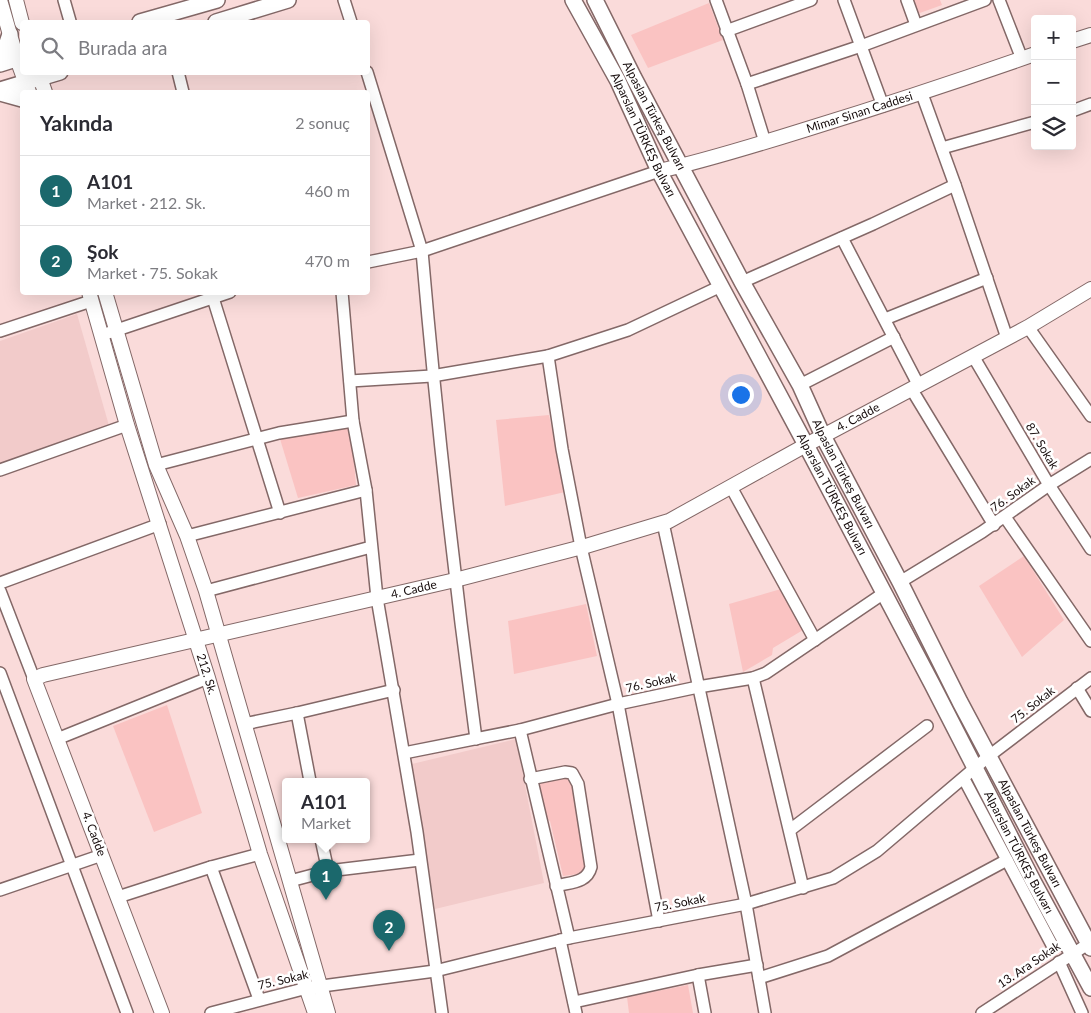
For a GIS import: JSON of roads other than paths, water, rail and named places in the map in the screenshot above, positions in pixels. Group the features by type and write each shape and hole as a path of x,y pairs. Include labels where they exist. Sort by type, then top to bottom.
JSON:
{"main road":[{"path":"145,20 179,5 217,0"},
{"path":"223,20 288,0"},
{"name":"Alparslan TÜRKEŞ Bulvarı","path":"573,0 618,80 658,171 884,593 969,774 1073,953 1091,988"},
{"name":"Alpaslan Türkeş Bulvarı","path":"595,0 742,282 800,385 824,436 960,702 1090,944"},
{"path":"0,57 3,55 10,34"},
{"path":"0,64 20,58"},
{"path":"0,92 36,84 54,75"},
{"path":"0,92 20,98"}],"street":[{"path":"0,0 10,34 20,58"},
{"path":"16,0 21,20"},
{"path":"64,0 70,20"},
{"path":"344,0 350,20"},
{"path":"716,0 765,142"},
{"path":"773,0 777,12"},
{"path":"726,31 811,0"},
{"path":"844,0 883,106"},
{"path":"906,0 916,25"},
{"path":"948,0 952,11"},
{"path":"746,84 861,46 985,0"},
{"path":"999,0 1028,56"},
{"path":"1076,40 1091,35"},
{"name":"Mimar Sinan Caddesi","path":"658,171 765,142 922,94 1028,56"},
{"path":"179,75 182,90"},
{"path":"368,75 422,251 432,376 455,580 476,739"},
{"path":"922,94 956,185 1007,338"},
{"path":"1076,110 1091,104"},
{"path":"942,148 1031,123"},
{"path":"370,262 422,251 658,171"},
{"path":"742,282 956,185"},
{"path":"842,238 894,337 915,388 994,525"},
{"path":"885,319 987,278"},
{"path":"350,381 432,376 548,356 628,330 721,286"},
{"name":"4. Cadde","path":"162,1013 34,679 43,675 219,636 455,580 581,547 669,521 806,445 1028,327 1091,289"},
{"path":"106,295 156,465 187,536 206,591 322,986 328,1013"},
{"path":"102,335 222,295"},
{"path":"342,295 353,420 366,490 377,598 404,753 442,1013"},
{"path":"0,331 90,297"},
{"name":"212. Sk.","path":"90,297 127,424 208,678 260,854 315,1013"},
{"path":"213,298 280,512"},
{"path":"1028,327 1091,416"},
{"path":"800,385 894,337"},
{"path":"548,356 562,449 581,547 618,704 659,921"},
{"name":"87. Sokak","path":"973,356 1049,485 1091,549"},
{"path":"156,465 279,433 353,420"},
{"path":"0,470 127,424"},
{"name":"76. Sokak","path":"900,582 994,525 1049,485 1091,459"},
{"path":"731,487 815,640"},
{"path":"187,536 366,490"},
{"path":"1005,517 1091,641"},
{"path":"663,522 746,904 765,1013"},
{"path":"0,583 160,524"},
{"path":"206,591 371,547"},
{"path":"0,590 34,679"},
{"name":"76. Sokak","path":"404,753 520,730 618,704 752,678 766,673 884,593"},
{"path":"0,673 127,1013"},
{"path":"57,738 208,678"},
{"path":"752,678 803,888"},
{"name":"75. Sokak","path":"211,1013 307,988 435,971 565,939 746,904 833,878 877,851 989,756 1091,678"},
{"path":"1077,688 1091,711"},
{"path":"244,724 394,690"},
{"path":"297,713 309,778"},
{"path":"790,830 927,726"},
{"path":"520,730 556,886 575,1007 698,976 757,965"},
{"path":"530,779 566,772 572,773 578,784 592,867 589,875 584,879 556,886"},
{"path":"969,774 1007,860 1052,945"},
{"path":"322,843 328,871"},
{"path":"118,898 211,867 260,854"},
{"path":"0,890 102,855"},
{"path":"290,880 328,871 420,860"},
{"path":"759,978 828,956 1007,860"},
{"path":"211,867 259,999"},
{"name":"13. Ara Sokak","path":"982,1013 1058,962 1090,944"},
{"path":"1058,962 1082,1013"},
{"path":"698,976 705,1013"}],"place":[{"name":"A101","path":"326,900"},
{"name":"Şok","path":"389,951"}]}
